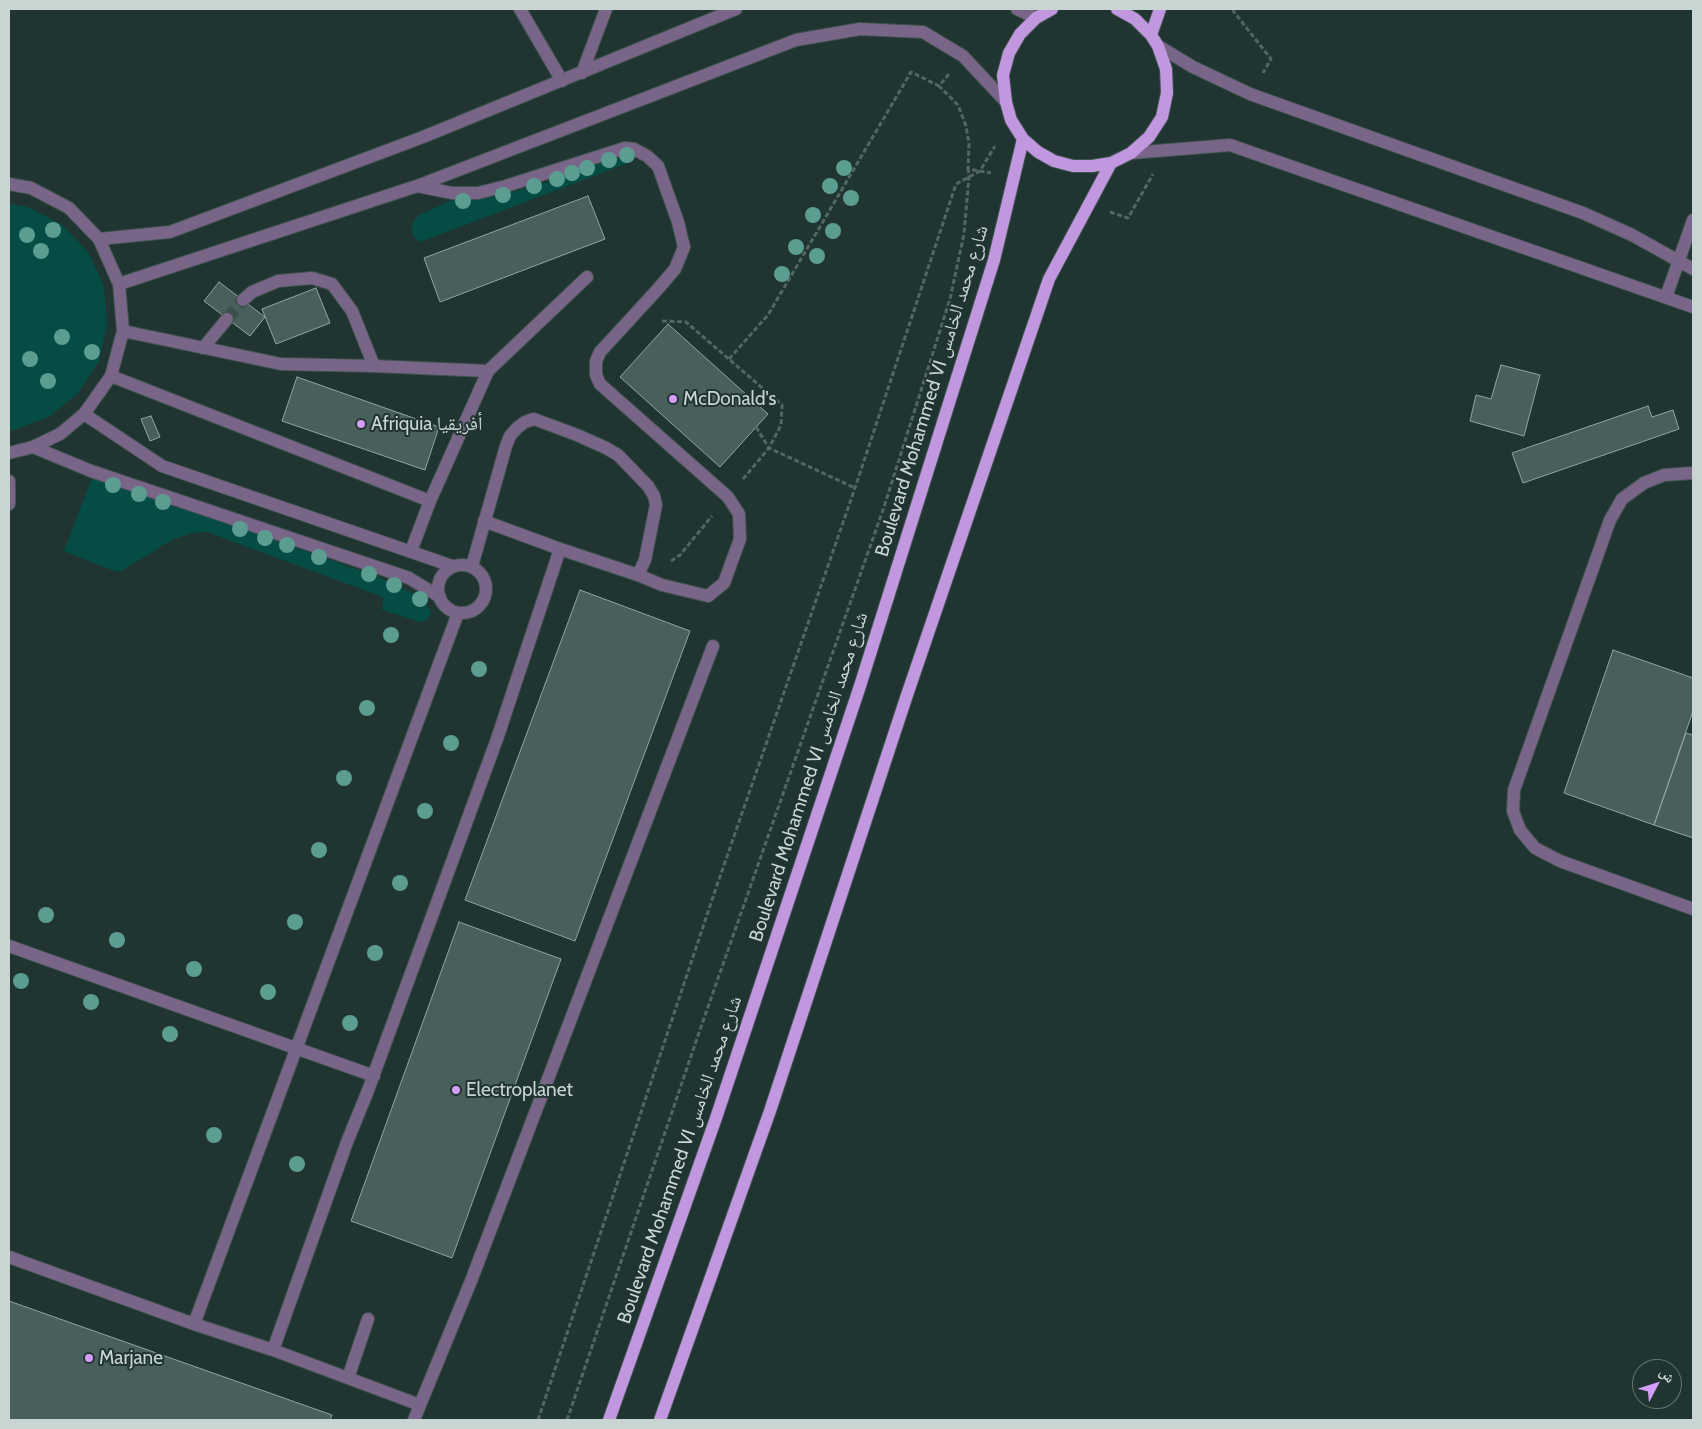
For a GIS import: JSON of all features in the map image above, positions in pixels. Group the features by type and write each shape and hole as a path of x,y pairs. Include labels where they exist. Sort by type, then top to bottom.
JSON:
{"main road":[{"path":"1052,9 1036,18 1020,34 1009,53 1003,75 1006,102 1011,120 1023,139 1038,152 1054,161 1073,166 1111,163 1131,153 1149,138 1162,117 1167,93 1166,69 1158,46 1136,19 1117,9"},
{"path":"1150,34 1160,9"},
{"name":"Boulevard Mohammed VI شارع محمد الخامس","path":"609,1420 716,1118 860,686 994,260 1023,139"},
{"path":"660,1420 770,1112 906,698 1049,279 1111,163"}],"street":[{"path":"520,9 562,81"},
{"path":"582,73 606,9"},
{"path":"99,239 170,232 423,137 736,9"},
{"path":"1016,9 1036,18"},
{"path":"119,284 417,186 796,40 860,29 923,32 963,56 1006,102"},
{"path":"1158,46 1193,67 1250,94 1575,210 1632,235 1693,269"},
{"path":"1131,153 1230,145 1693,307"},
{"path":"417,186 452,193 478,193 506,186 625,148 646,156 658,166 678,222 684,247 675,269 600,352 596,361 596,375 600,384 728,497 739,514 740,539 724,583 708,596 662,585 484,521"},
{"path":"9,184 30,188 69,208 99,239 119,284 123,331 111,376 84,414 60,434 33,447 9,453"},
{"path":"1666,297 1693,220"},
{"path":"412,552 430,501 488,371 587,277"},
{"path":"243,300 252,292 278,281 312,278 332,284 352,311 374,366"},
{"path":"203,348 227,319"},
{"path":"123,331 281,364 488,371"},
{"path":"111,376 430,501"},
{"path":"84,414 162,466 452,566"},
{"path":"472,566 510,436 525,422 534,419 577,434 606,448 618,456 648,486 654,496 656,505 645,560 638,575"},
{"path":"33,447 91,471 410,578 440,597"},
{"path":"1693,473 1664,475 1644,483 1622,499 1610,520 1514,790 1512,811 1520,830 1535,848 1560,861 1693,909"},
{"path":"9,481 9,504"},
{"path":"273,1350 347,1142 374,1076 497,739 560,549"},
{"path":"462,564 472,566 480,572 485,581 486,591 484,601 477,608 468,612 458,613 444,605 438,588 444,572 452,566 462,564"},
{"path":"194,1324 458,613"},
{"path":"414,1420 471,1281 713,646"},
{"path":"9,946 139,994 374,1076"},
{"path":"9,1257 194,1324 273,1350 420,1405"},
{"path":"348,1378 368,1319"}],"path":[{"path":"1233,9 1271,59 1250,94"},
{"path":"939,86 963,56"},
{"path":"567,1420 702,1024 884,507 950,299 964,234 969,177 969,144 966,126 958,105 939,86 911,72 768,315 729,359"},
{"path":"538,1420 712,900 855,488 956,184 980,171 1011,120"},
{"path":"968,168 1014,178"},
{"path":"1088,206 1128,218 1155,172"},
{"path":"645,560 660,566 676,558 769,448 781,424 782,405 686,322 661,321 648,300"},
{"path":"756,427 769,448 855,488"}],"green space":[{"path":"623,156 629,156 631,162 420,242 413,236 411,225 419,215 454,199 499,196"},
{"path":"9,204 28,207 61,224 88,252 104,286 107,324 99,361 78,393 49,417 14,430 9,430"},
{"path":"93,475 378,577 416,595 426,604 431,612 430,616 427,620 421,622 382,610 383,598 380,596 207,532 192,533 172,540 121,571 114,571 64,551"}],"building":[{"path":"588,196 605,239 440,302 424,258"},
{"path":"219,282 265,317 250,336 204,301"},
{"path":"316,288 330,323 276,344 262,309"},
{"path":"668,324 768,414 720,467 620,377"},
{"path":"1501,365 1540,375 1524,436 1470,421 1476,395 1491,399"},
{"name":"Afriquia أفريقيا","path":"297,377 439,427 425,470 282,421"},
{"path":"1648,406 1652,417 1673,410 1679,429 1523,483 1512,453"},
{"path":"151,416 160,437 150,441 141,419"},
{"path":"580,590 690,631 575,941 465,900"},
{"path":"1613,650 1693,678 1693,711 1654,825 1564,793"},
{"path":"1686,733 1693,735 1693,838 1654,825"},
{"name":"Electroplanet","path":"459,922 561,959 452,1258 351,1221"},
{"name":"Marjane","path":"9,1301 332,1415 330,1420 9,1420"}],"tunnel":[{"path":"227,319 243,300"}],"place":[{"name":"McDonald's","path":"673,399"},
{"name":"Afriquia أفريقيا","path":"361,424"},
{"name":"Electroplanet","path":"456,1090"},
{"name":"Marjane","path":"89,1358"}]}
